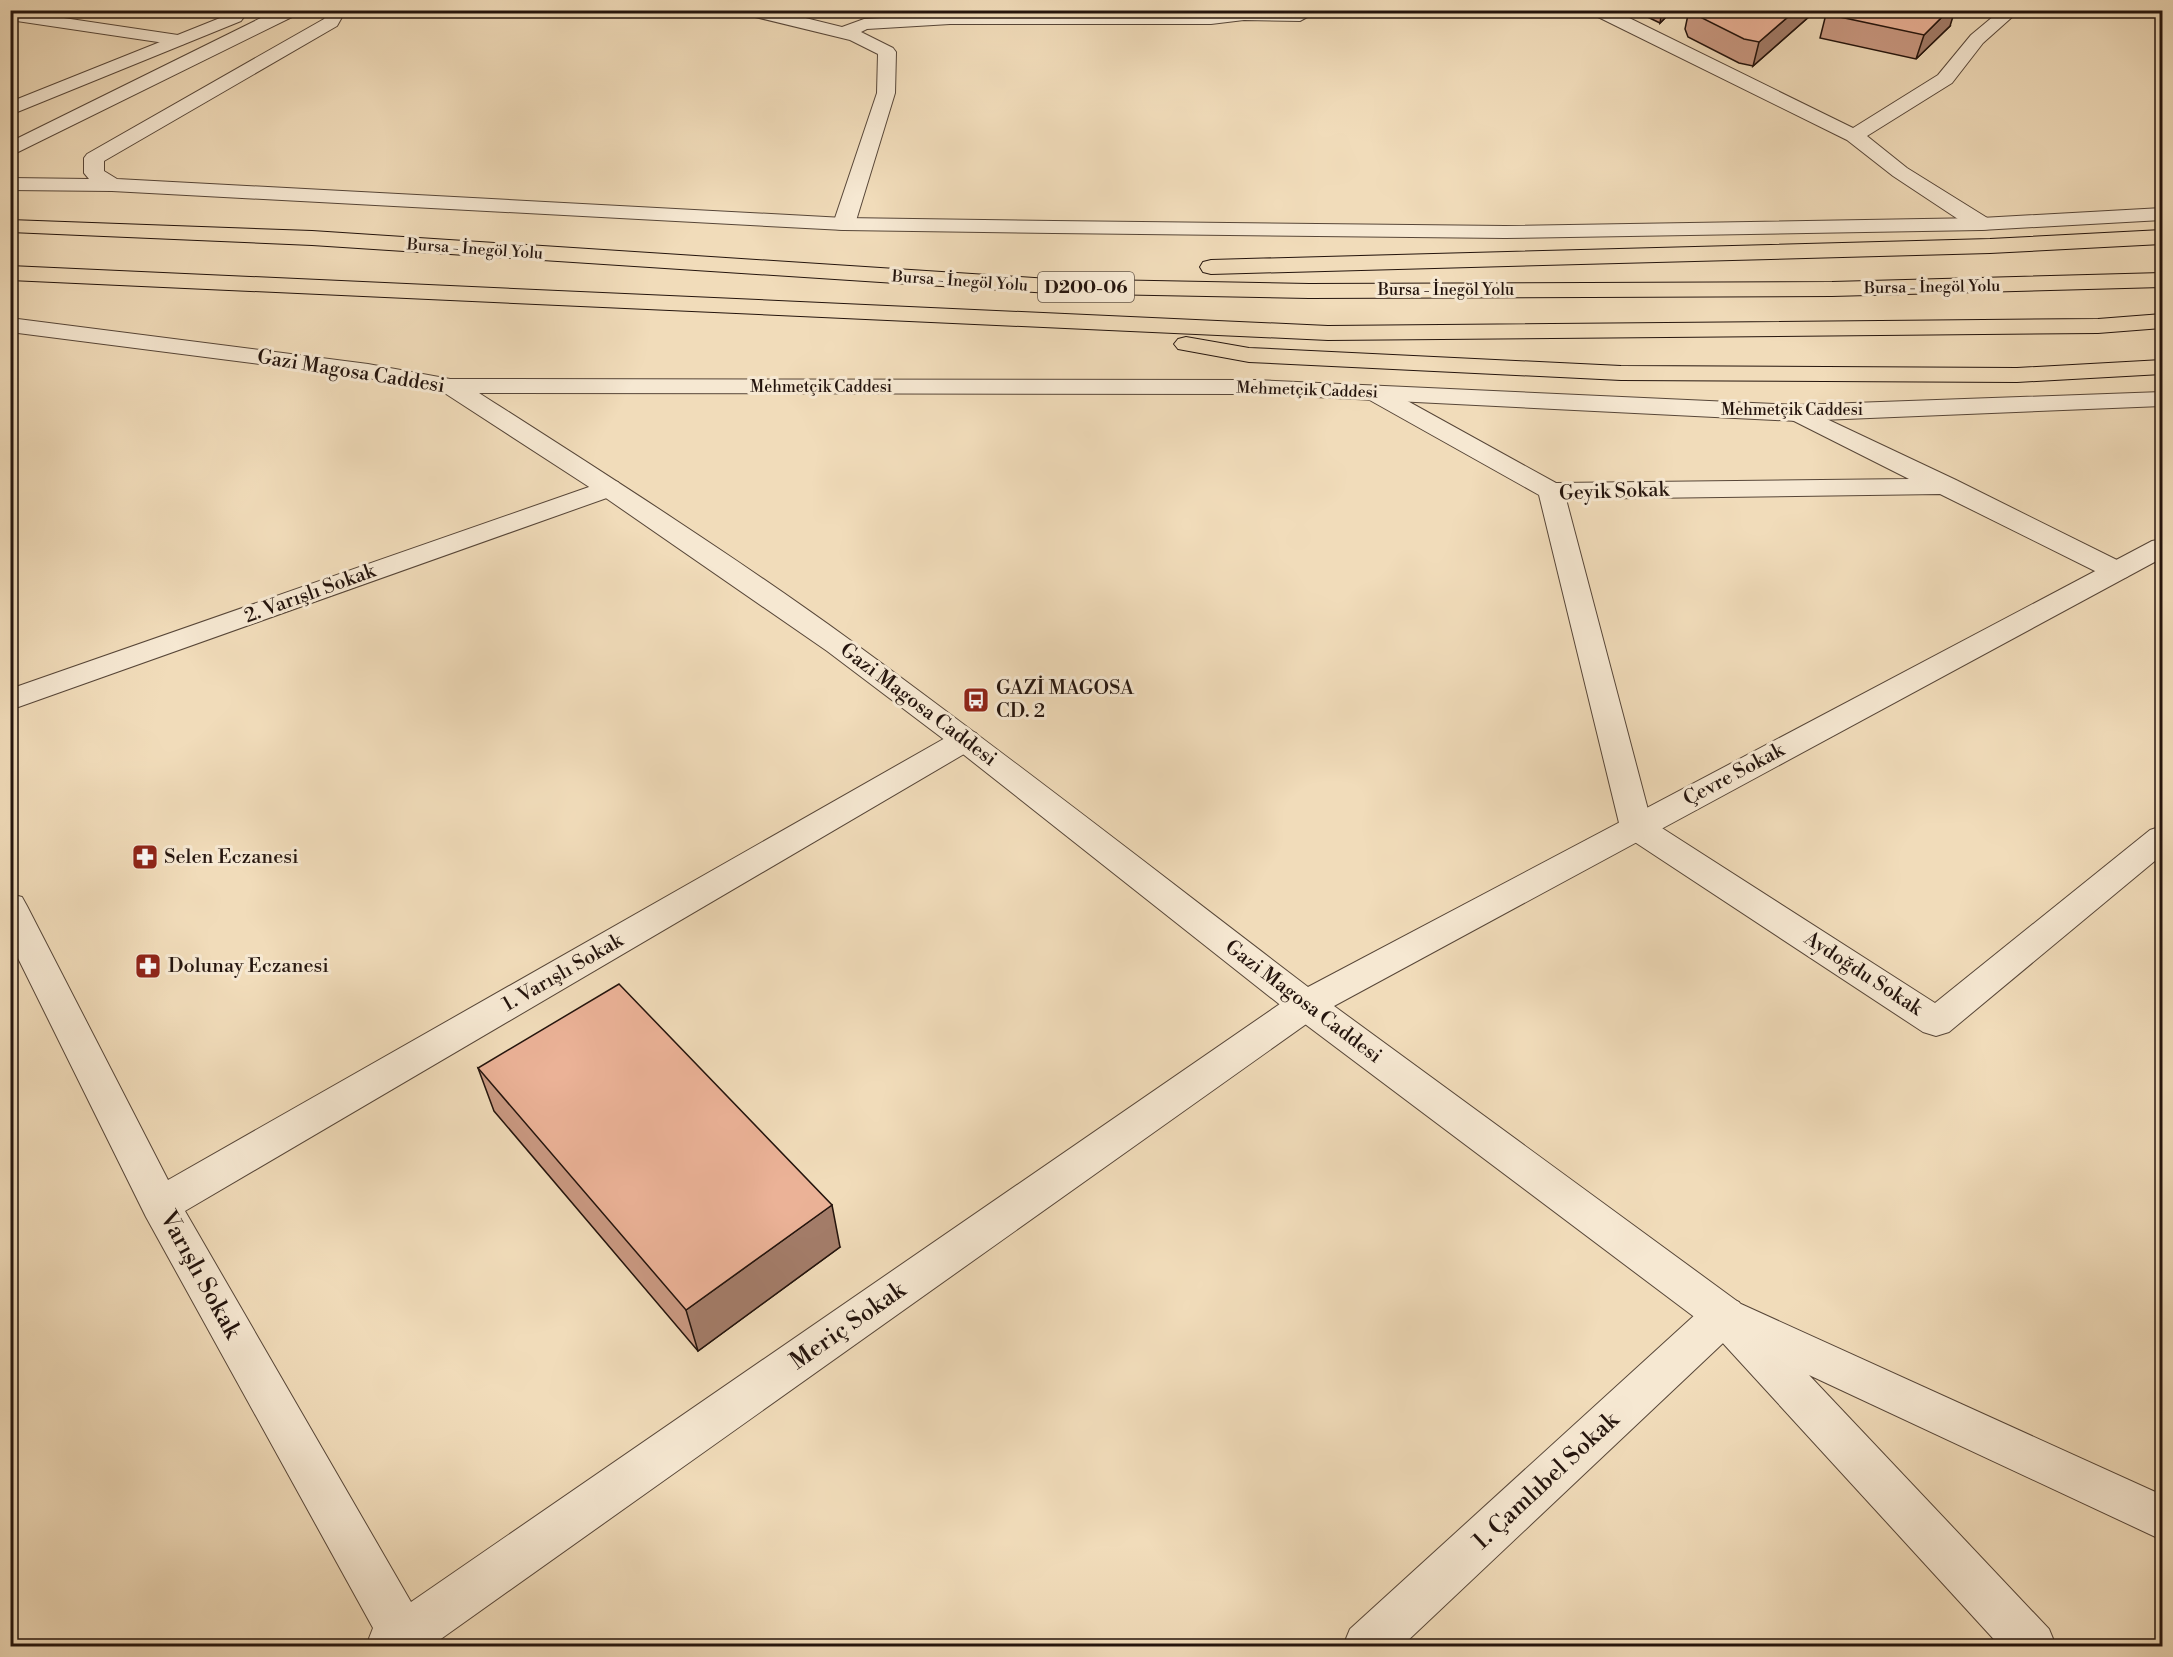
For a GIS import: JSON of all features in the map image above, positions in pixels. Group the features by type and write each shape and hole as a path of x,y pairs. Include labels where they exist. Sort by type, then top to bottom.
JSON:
{"highway":[{"name":"Bursa - İnegöl Yolu","path":"10,226 312,238 1049,286 1310,291 1832,289 2163,280"},
{"path":"826,273 1189,268 1978,246 2163,237"},
{"name":"Bursa - İnegöl Yolu","path":"10,273 1328,333 2098,326 2163,321"},
{"path":"1057,321 1249,356 1609,373 2017,375 2163,367"}],"street":[{"path":"10,109 250,10"},
{"path":"10,150 292,10"},
{"path":"112,185 94,173 94,158 331,22 338,10"},
{"path":"748,10 844,33 887,52 886,93 844,224"},
{"path":"844,33 894,10"},
{"path":"1277,10 1306,13"},
{"path":"1598,10 1854,136 1900,172 1981,224"},
{"path":"1854,136 1945,79 1977,39 2012,10"},
{"path":"864,24 950,19 1211,19 1244,15 1306,13"},
{"path":"10,15 178,40"},
{"path":"10,184 112,185 844,224 1505,232 1981,224 2163,214"},
{"name":"Gazi Magosa Caddesi","path":"10,325 368,371 450,386 609,488 837,645 965,740 1306,1005 1724,1315"},
{"name":"Mehmetçik Caddesi","path":"450,386 1254,387 1797,413 2163,399"},
{"path":"1375,393 1551,491"},
{"name":"Geyik Sokak","path":"1797,413 2117,571"},
{"name":"Geyik Sokak","path":"1636,827 1551,491 1947,486"},
{"name":"2. Varışlı Sokak","path":"10,700 609,488"},
{"name":"Çevre Sokak","path":"1306,1005 2163,547"},
{"name":"1. Varışlı Sokak","path":"160,1205 965,740"},
{"name":"Aydoğdu Sokak","path":"1636,827 1936,1022 2163,838"},
{"name":"Varışlı Sokak","path":"10,906 160,1205 397,1642"},
{"name":"Meriç Sokak","path":"397,1642 1306,1005"},
{"path":"1724,1315 2163,1518"},
{"path":"1724,1315 2031,1647"},
{"name":"1. Çamlıbel Sokak","path":"1367,1647 1724,1315"}],"building":[{"path":"1692,10 1796,10 1759,42 1744,39 1694,14"},
{"path":"1831,10 1949,10 1924,35 1826,14"},
{"path":"619,984 832,1205 686,1310 478,1068"}],"place":[{"name":"GAZİ MAGOSA CD. 2","path":"976,700"},
{"name":"Selen Eczanesi","path":"145,857"},
{"name":"Dolunay Eczanesi","path":"148,966"}]}
